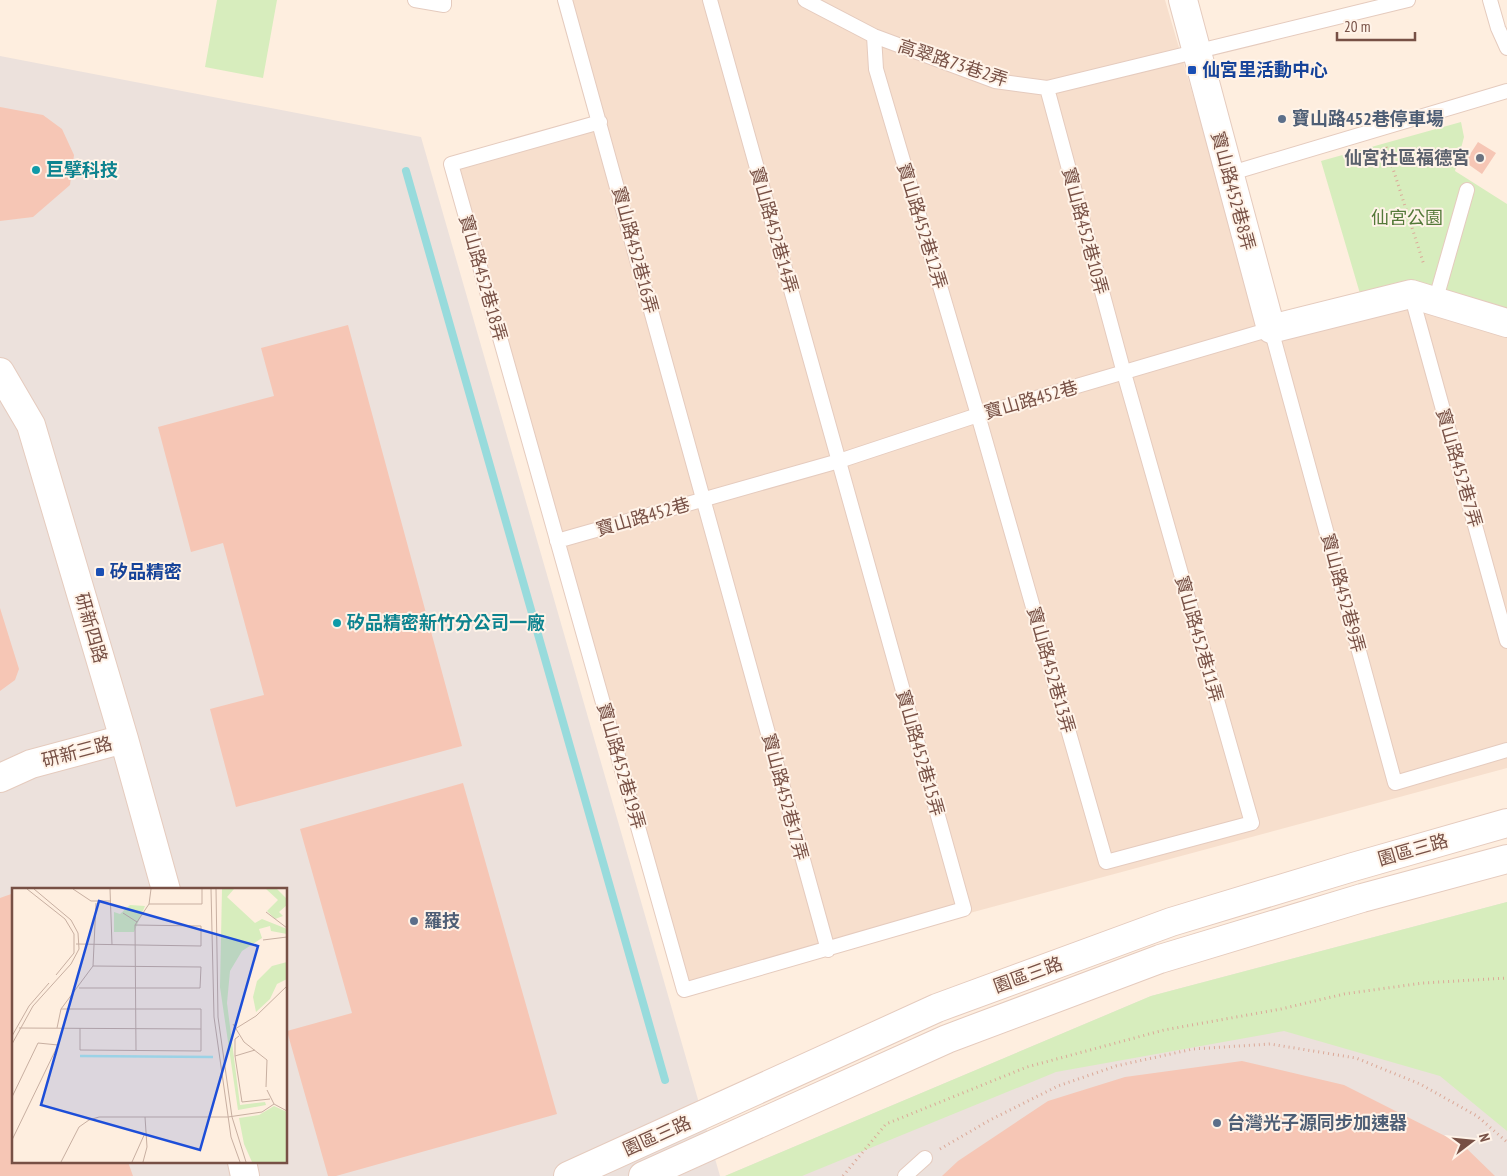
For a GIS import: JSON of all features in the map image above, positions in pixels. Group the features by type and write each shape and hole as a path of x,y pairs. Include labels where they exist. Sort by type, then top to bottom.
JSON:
{"street":[{"name":"寶山路452巷8弄","path":"1182,0 1271,329"},
{"path":"1423,298 1507,323"},
{"name":"寶山路452巷","path":"1271,329 1423,298"},
{"name":"研新四路","path":"0,372 31,425 124,739 165,888"},
{"name":"研新三路","path":"0,778 31,764 124,739"},
{"name":"研新三路","path":"0,766 31,764"},
{"name":"園區三路","path":"568,1176 937,1008 1172,922 1507,823"},
{"name":"園區三路","path":"643,1176 946,1040 1160,959 1362,898 1507,859"}],"lane":[{"path":"415,0 444,2"},
{"name":"寶山路452巷16弄","path":"566,0 703,500"},
{"name":"寶山路452巷14弄","path":"710,0 838,461"},
{"name":"高翠路73巷2弄","path":"805,0 874,36 995,81 1047,88 1408,0"},
{"path":"1490,0 1498,28 1507,48"},
{"name":"寶山路452巷12弄","path":"874,36 876,70 978,415"},
{"name":"寶山路452巷10弄","path":"1047,88 1124,374"},
{"path":"1228,174 1507,92"},
{"name":"寶山路452巷18弄","path":"557,541 451,164 600,122"},
{"path":"1423,298 1467,190"},
{"name":"寶山路452巷7弄","path":"1423,298 1507,641"},
{"name":"寶山路452巷","path":"557,541 838,461 978,415 1124,374 1271,329"},
{"name":"寶山路452巷9弄","path":"1271,329 1395,783 1507,750"},
{"name":"寶山路452巷11弄","path":"1124,374 1252,823 1170,845"},
{"name":"寶山路452巷13弄","path":"978,415 1106,862 1170,845"},
{"name":"寶山路452巷15弄","path":"828,950 964,909 838,461"},
{"name":"寶山路452巷17弄","path":"703,500 828,950"},
{"name":"寶山路452巷19弄","path":"557,541 684,990 828,950"},
{"path":"905,1176 925,1158"}],"path":[{"path":"1393,167 1423,298"},
{"path":"843,1176 886,1124 1027,1067 1164,1030 1281,1009 1344,994 1423,983 1507,978"},
{"path":"925,1158 990,1120 1058,1086 1116,1066 1193,1049 1270,1044 1356,1058 1420,1084 1477,1116 1507,1142"}],"shaded area":[{"path":"569,0 1165,0 1265,340 1410,307 1507,336 1507,768 684,990 451,164 599,122"},
{"path":"0,56 421,137 720,1176 0,1176"},
{"path":"1507,902 1507,1176 725,1176 1151,996"}],"green space":[{"path":"217,0 277,0 263,78 205,67"},
{"name":"仙宮公園","path":"1461,122 1464,137 1455,171 1507,204 1507,310 1361,297 1321,161"},
{"path":"1507,902 1507,1131 1440,1076 1284,1031 1056,1072 802,1176 725,1176 1151,996"}],"building":[{"name":"巨擘科技","path":"0,107 43,115 62,129 74,155 70,185 33,217 0,221"},
{"name":"仙宮社區福德宮","path":"1478,142 1496,153 1482,174 1465,162"},
{"name":"矽品精密新竹分公司一廠","path":"348,325 462,746 236,807 210,709 264,695 223,543 191,552 158,427 274,396 261,348"},
{"path":"0,608 19,669 15,680 0,691"},
{"name":"羅技","path":"463,783 557,1114 336,1176 328,1176 288,1031 352,1013 300,829"},
{"path":"12,894 12,1164 129,1164 133,1176 0,1176 0,898"},
{"name":"台灣光子源同步加速器","path":"1242,1061 1344,1085 1463,1145 1495,1176 942,1176 958,1161 1048,1101 1125,1077"}],"waterway":[{"path":"406,171 665,1080"}],"place":[{"name":"仙宮里活動中心","path":"1192,70"},
{"name":"寶山路452巷停車場","path":"1282,119"},
{"name":"仙宮社區福德宮","path":"1480,158"},
{"name":"巨擘科技","path":"36,170"},
{"name":"矽品精密","path":"100,572"},
{"name":"矽品精密新竹分公司一廠","path":"337,623"},
{"name":"羅技","path":"414,921"},
{"name":"台灣光子源同步加速器","path":"1217,1123"}]}
